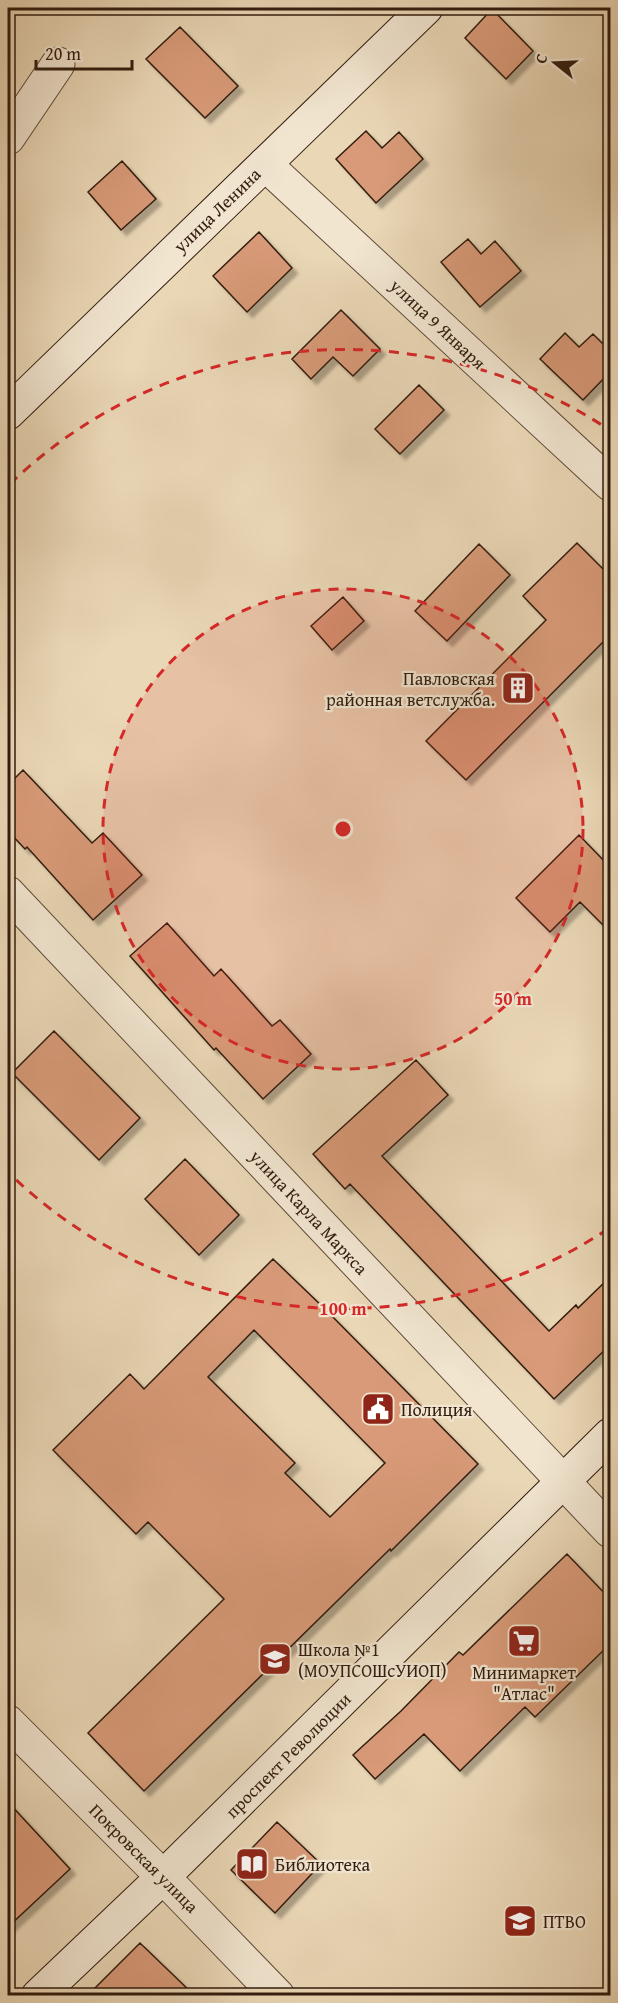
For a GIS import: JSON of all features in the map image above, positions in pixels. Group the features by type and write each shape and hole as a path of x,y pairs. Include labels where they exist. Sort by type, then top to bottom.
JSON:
{"street":[{"name":"улица Ленина","path":"8,413 426,8"},
{"path":"8,138 58,64"},
{"name":"улица 9 Января","path":"265,164 610,484"},
{"name":"улица Карла Маркса","path":"8,893 610,1531"},
{"name":"проспект Революции","path":"38,1995 164,1877 610,1435"},
{"name":"Покровская улица","path":"8,1722 164,1877 278,1995"}],"building":[{"path":"492,9 533,51 506,79 465,38"},
{"path":"180,27 238,86 205,118 146,59"},
{"path":"366,131 382,148 399,132 423,159 376,203 336,159"},
{"path":"122,161 156,199 121,230 88,192"},
{"path":"259,232 292,268 247,312 213,276"},
{"path":"468,239 481,254 495,241 521,271 480,307 441,262"},
{"path":"341,310 380,349 353,376 333,357 311,379 292,359"},
{"path":"565,333 579,347 593,334 610,351 610,372 583,400 540,359"},
{"path":"419,385 444,410 400,454 375,429"},
{"name":"Павловская районная ветслужба.","path":"577,543 610,576 610,635 466,780 426,741 546,620 523,596"},
{"path":"479,544 510,575 447,641 415,611"},
{"path":"343,597 364,621 332,650 311,626"},
{"path":"23,770 92,843 103,833 142,875 93,920 27,847 25,849 8,831 8,785"},
{"path":"579,835 610,867 610,932 580,902 550,932 516,898"},
{"path":"167,923 214,976 221,969 272,1026 280,1020 311,1054 263,1099 216,1048 214,1050 130,956"},
{"path":"54,1031 140,1118 99,1160 12,1073"},
{"path":"416,1060 448,1095 382,1156 549,1331 576,1305 578,1308 610,1277 610,1345 554,1399 350,1184 345,1189 313,1154"},
{"path":"185,1159 239,1215 199,1255 145,1199"},
{"path":"273,1259 478,1464 144,1791 88,1733 224,1599 148,1522 136,1534 53,1450 130,1374 144,1389","holes":["254,1330 385,1463 330,1517 285,1473 295,1463 208,1377"]},
{"path":"567,1554 610,1599 610,1644 535,1717 525,1707 460,1771 424,1734 375,1779 353,1755 401,1711 459,1652 463,1655"},
{"path":"8,1802 70,1869 8,1927"},
{"path":"277,1822 321,1864 275,1913 231,1870"},
{"path":"140,1943 194,1995 88,1995"}],"place":[{"name":"Павловская районная ветслужба.","path":"518,688"},
{"name":"Полиция","path":"378,1409"},
{"name":"Минимаркет \"Атлас\"","path":"524,1641"},
{"name":"Школа №1 (МОУПСОШсУИОП)","path":"275,1659"},
{"name":"Библиотека","path":"252,1864"},
{"name":"ПТВО","path":"520,1921"}]}
